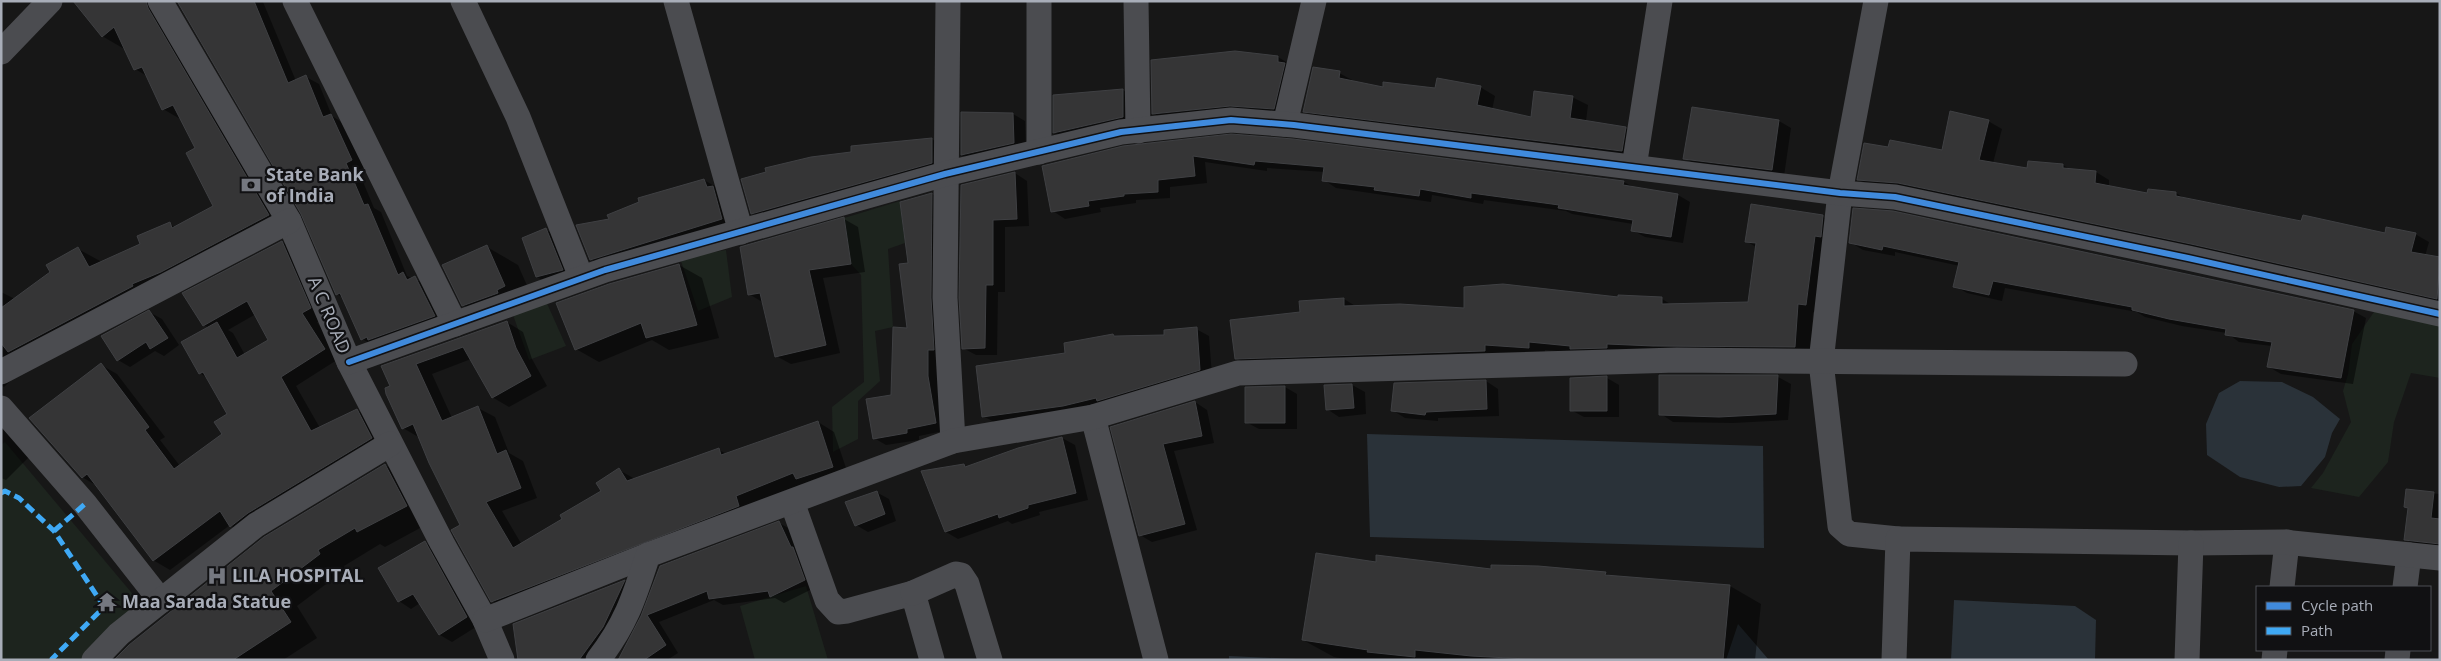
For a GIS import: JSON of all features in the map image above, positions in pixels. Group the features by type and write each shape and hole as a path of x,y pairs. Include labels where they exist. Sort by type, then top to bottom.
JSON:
{"street":[{"path":"1,52 50,1"},
{"name":"A C ROAD","path":"160,1 289,220 349,362 442,543 485,620 502,660"},
{"path":"295,1 455,324"},
{"path":"463,1 518,117 581,278"},
{"path":"676,1 741,232"},
{"path":"948,1 945,298 954,441"},
{"path":"1039,1 1039,152"},
{"path":"1136,1 1138,130"},
{"path":"1285,124 1314,1"},
{"path":"1634,168 1660,1"},
{"path":"1876,1 1840,193 1821,362 1840,526 1849,534 1898,539 2191,543 2287,542 2440,558"},
{"path":"349,362 581,278 945,174 1138,130 1231,120 1285,124 1840,193 1895,197 2188,258 2440,314"},
{"path":"1,372 289,220"},
{"path":"485,620 648,555 954,441 1093,417 1238,373 1677,360 2125,364"},
{"path":"1,408 86,504 161,601"},
{"path":"1093,417 1156,660"},
{"path":"94,660 119,634 256,525 390,444"},
{"path":"792,502 827,600 838,612 913,593 956,574 961,575 967,584 990,660"},
{"path":"1894,660 1898,539"},
{"path":"2282,586 2287,542"},
{"path":"2187,660 2191,543"},
{"path":"598,660 617,635 631,606 648,555"},
{"path":"2405,586 2409,555"},
{"path":"913,593 932,660"}],"shaded area":[{"path":"900,201 905,243 888,249 893,327 875,331 880,381 858,401 858,439 833,452 832,407 864,382 861,275 851,264 844,218"},
{"path":"726,250 732,297 698,311 680,258"},
{"path":"545,299 566,346 529,360 512,312"},
{"path":"2376,309 2440,324 2440,378 2411,373 2394,422 2388,462 2359,497 2311,488 2323,473 2351,422 2343,391 2348,374 2352,344"},
{"path":"2240,381 2282,382 2313,397 2340,419 2332,433 2325,457 2301,486 2279,487 2240,477 2207,455 2206,424 2219,393"},
{"path":"1367,434 1763,446 1764,548 1370,537"},
{"path":"5,442 141,604 82,660 1,660 1,445"},
{"path":"806,586 828,660 755,660 740,606"},
{"path":"1954,600 2075,606 2096,620 2095,660 1951,660"},
{"path":"1738,624 1769,660 1726,660"},
{"path":"1229,656 1317,660 1229,660"}],"building":[{"path":"73,1 146,1 148,8 269,215 161,272 132,284 133,286 8,352 1,343 1,308 50,272 46,265 78,247 89,267 140,244 137,236 170,222 172,228 213,206 186,153 195,148 173,105 162,110 142,67 134,70 114,27 102,37"},
{"path":"177,1 254,1 288,83 306,75 323,117 331,114 352,160 346,163 364,205 368,204 398,275 403,272 407,280 415,276 435,316 368,340 367,337 361,340 340,293 336,295 301,214"},
{"path":"1235,51 1278,56 1278,62 1285,63 1274,109 1230,106 1152,114 1151,60"},
{"path":"1313,67 1340,71 1339,78 1383,87 1383,82 1435,88 1437,78 1481,86 1477,105 1531,117 1534,91 1573,96 1570,118 1626,127 1622,151 1303,112"},
{"path":"1123,89 1123,117 1053,133 1053,95"},
{"path":"1692,107 1779,120 1772,170 1683,159"},
{"path":"1950,111 1989,120 1979,160 2027,168 2028,161 2063,164 2063,168 2096,171 2095,183 2147,193 2148,189 2176,192 2176,196 2301,221 2303,215 2385,233 2386,227 2416,233 2411,252 2440,257 2437,299 2191,244 1898,183 1857,180 1864,143 1888,147 1890,140 1942,150"},
{"path":"961,112 1013,113 1014,143 961,155"},
{"path":"1231,134 1293,139 1624,181 1623,185 1678,194 1671,237 1631,231 1633,220 1558,208 1559,205 1471,193 1471,198 1420,189 1419,196 1374,190 1375,187 1322,181 1324,167 1255,161 1254,165 1193,156 1195,176 1158,180 1158,192 1124,194 1124,196 1088,201 1089,206 1051,212 1042,166 1123,146"},
{"path":"932,138 932,163 751,214 741,179 766,172 765,168 811,157 851,152 851,146"},
{"path":"1015,172 1017,219 993,220 993,285 986,285 985,348 962,349 959,298 961,185"},
{"path":"704,179 707,187 713,186 722,219 590,260 576,225 609,219 607,215 639,202 638,198"},
{"path":"932,193 931,298 934,350 928,350 928,376 936,423 907,429 907,433 873,439 866,399 891,395 893,327 907,328 899,264 908,263 900,202"},
{"path":"1751,204 1823,215 1821,237 1815,236 1806,305 1798,304 1795,347 1607,344 1607,348 1570,349 1570,346 1529,342 1529,348 1485,345 1485,351 1235,359 1230,320 1300,312 1299,301 1344,298 1344,306 1400,304 1464,308 1464,287 1503,284 1618,297 1618,295 1662,297 1662,304 1748,302 1756,243 1745,242"},
{"path":"1853,208 1893,211 2354,310 2341,378 2267,367 2272,342 2225,335 2226,329 2169,319 2132,310 2132,307 1993,281 1989,295 1953,287 1959,262 1883,246 1882,250 1849,243"},
{"path":"844,217 851,264 809,270 826,345 775,357 760,293 748,295 740,247"},
{"path":"546,228 563,270 536,277 522,238"},
{"path":"282,241 311,308 302,313 325,349 281,377 311,431 357,409 372,438 248,513 230,527 220,511 153,561 87,474 82,478 29,418 101,363 149,427 145,430 174,469 222,434 214,422 227,414 203,372 199,374 181,342 217,322 237,358 268,340 247,301 203,326 182,293"},
{"path":"487,245 505,286 497,290 498,293 462,306 442,265"},
{"path":"679,264 697,325 646,338 641,323 575,350 556,303 609,284"},
{"path":"149,310 168,338 150,349 146,342 117,361 101,336"},
{"path":"507,321 516,348 531,376 492,398 463,347 416,364 442,421 478,406 497,454 506,450 521,488 486,502 513,548 562,519 560,515 601,491 596,483 619,468 627,481 719,448 721,455 818,421 833,467 796,479 793,473 736,496 739,506 491,602 451,530 460,525 429,463 413,424 402,429 386,394 385,388 390,386 381,366"},
{"path":"1197,327 1200,370 1097,401 1096,398 1063,406 982,417 976,366 1065,353 1064,343 1113,334 1114,336 1164,335 1164,330"},
{"path":"1659,375 1778,375 1776,414 1719,417 1659,415"},
{"path":"1607,376 1607,411 1570,411 1570,378"},
{"path":"1486,380 1487,409 1426,412 1425,415 1391,411 1394,383"},
{"path":"1352,384 1354,408 1326,410 1324,385"},
{"path":"1285,386 1285,423 1245,423 1245,387"},
{"path":"1195,401 1202,436 1163,444 1185,524 1139,536 1110,427"},
{"path":"1062,437 1076,493 1028,505 1028,508 999,518 998,514 945,532 921,471 964,464 965,467 1018,448"},
{"path":"385,464 407,506 357,532 355,528 318,550 320,554 271,591 291,622 233,660 114,660 129,645 264,537"},
{"path":"2406,489 2434,492 2431,518 2440,519 2440,544 2404,540 2408,508 2404,507"},
{"path":"877,491 885,514 855,526 845,502"},
{"path":"779,521 791,547 793,547 805,580 770,597 768,591 709,599 707,591 647,615 666,645 644,660 618,660 641,616 660,566"},
{"path":"425,541 467,617 439,635 413,594 398,602 378,568"},
{"path":"1316,553 1376,562 1376,555 1491,569 1491,565 1538,566 1606,572 1605,575 1730,585 1723,660 1546,660 1471,656 1415,650 1415,657 1367,652 1368,650 1302,640"},
{"path":"625,580 603,627 579,660 518,660 513,624"}],"marked path":[{"path":"1,493 5,491 19,498 54,531 103,605 100,611 51,660"},
{"path":"54,531 85,504"}],"cycle path":[{"path":"349,362 605,270 945,174 1121,132 1231,120 1294,125 1840,193 1895,197 2188,258 2440,314"}],"place":[{"name":"State Bank of India","path":"251,185"},
{"name":"LILA HOSPITAL","path":"217,576"},
{"name":"Maa Sarada Statue","path":"107,602"}]}
